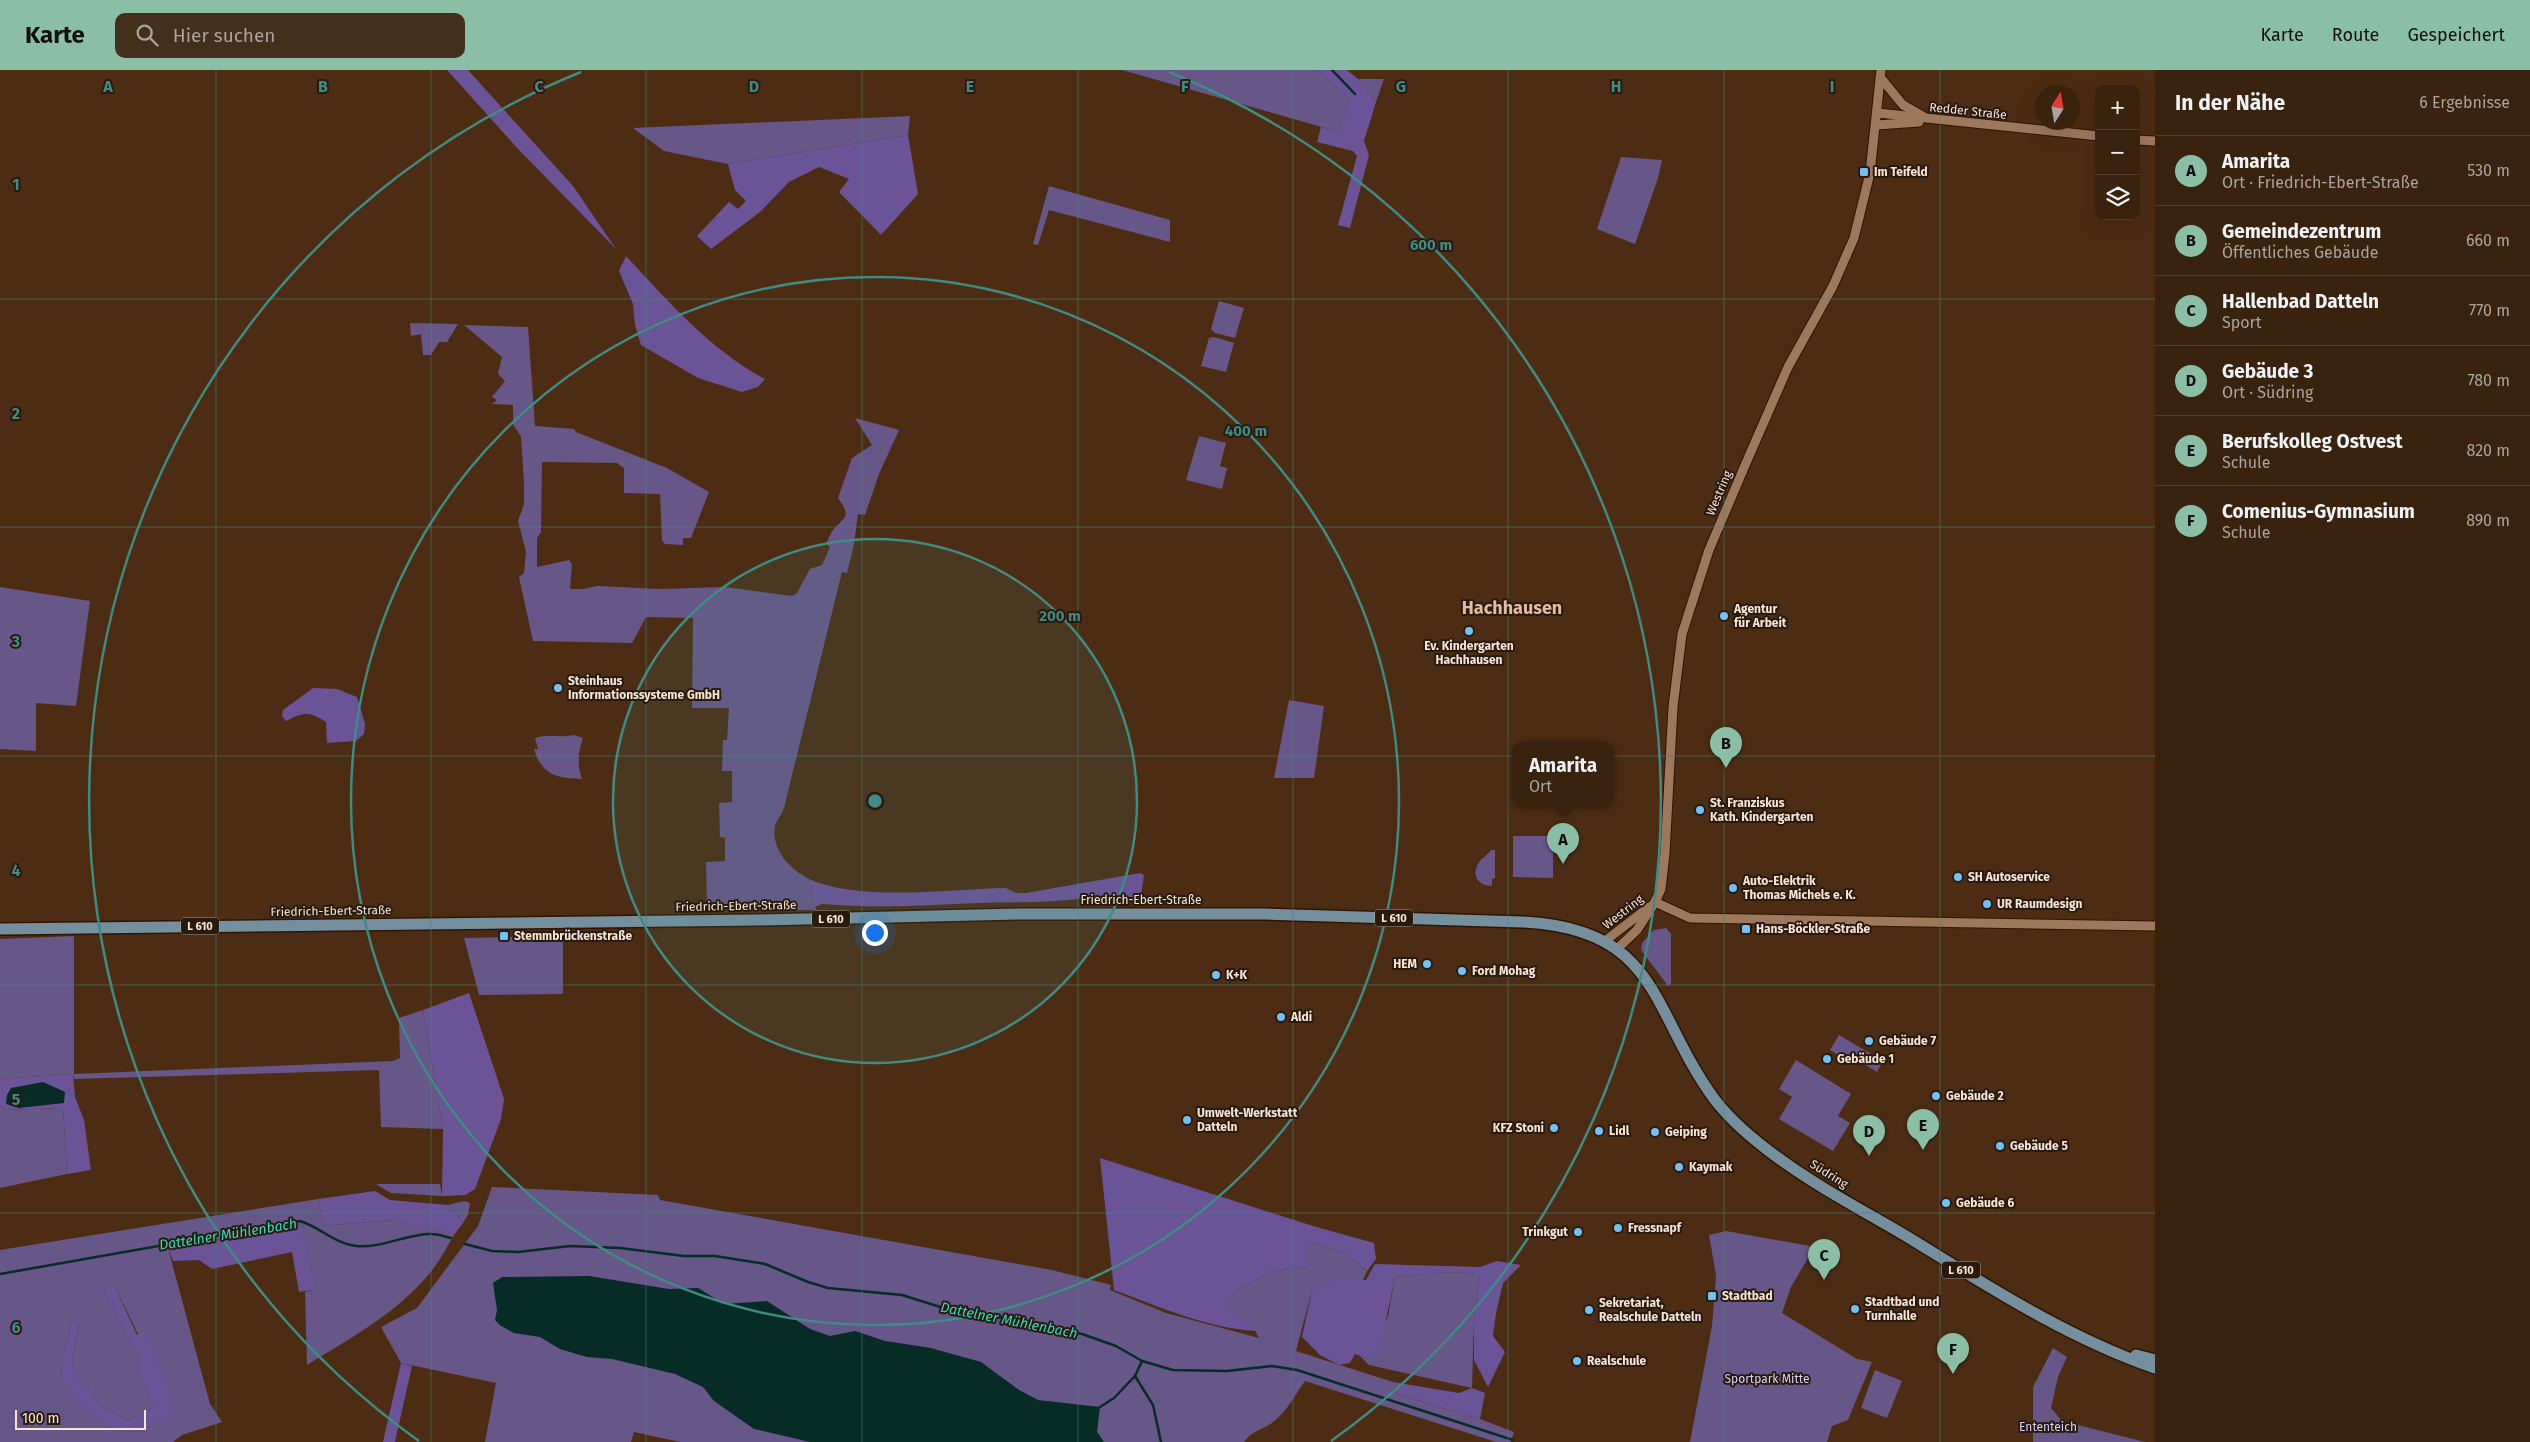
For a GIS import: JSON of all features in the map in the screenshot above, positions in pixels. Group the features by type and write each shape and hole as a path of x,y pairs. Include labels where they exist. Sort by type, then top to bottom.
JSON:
{"main road":[{"name":"Friedrich-Ebert-Straße","path":"0,929 758,920 1019,914 1215,914 1544,923 1562,926 1605,941 1617,949"},
{"name":"Südring","path":"1617,949 1649,983 1715,1100 1727,1116 1778,1157 1992,1289 2098,1345 2155,1368"},
{"name":"Südring","path":"2098,1345 2155,1360"}],"street":[{"path":"1878,113 1881,74"},
{"path":"1881,74 1904,105 1931,120"},
{"name":"Redder Straße","path":"1878,113 2095,136"},
{"name":"Westring","path":"1617,949 1637,930 1655,902 1663,875 1673,707 1682,634 1709,550 1746,463 1788,367 1829,293 1854,238 1870,174 1878,113"},
{"path":"1876,125 1931,120"},
{"path":"2140,140 2155,142"},
{"path":"1655,902 1690,918 2155,926"},
{"name":"Westring","path":"1605,941 1655,902"}],"green space":[{"path":"1122,70 1318,70 1349,99 1339,132"},
{"path":"1358,79 1384,79 1376,102"},
{"path":"910,116 908,135 728,164 664,151 633,128"},
{"path":"1621,157 1662,160 1658,178 1635,244 1597,229"},
{"path":"1049,186 1170,220 1170,242 1049,210 1038,245 1033,244"},
{"path":"1219,301 1244,308 1235,338 1215,333 1211,329"},
{"path":"410,323 458,324 447,342 439,342 431,355 423,355 421,334 411,336"},
{"path":"464,325 528,327 535,426 574,429 576,432 667,468 709,492 691,538 683,538 683,545 665,544 662,540 660,494 624,493 624,468 617,463 542,462 541,532 537,538 537,567 569,560 572,564 570,589 584,589 597,586 659,589 725,587 792,596 797,593 810,569 822,565 830,547 826,544 829,536 842,521 846,512 838,498 852,458 872,445 855,418 899,430 879,474 865,515 858,514 854,544 847,573 842,572 784,808 775,826 776,843 779,851 795,870 809,879 816,910 796,910 776,904 707,905 706,862 725,861 725,838 720,837 719,803 732,802 732,771 722,771 723,740 727,740 729,708 692,708 693,618 646,617 632,643 533,641 519,577 524,573 526,552 518,521 524,504 521,437 513,424 513,405 492,404 497,400 492,397 505,381 498,374 502,357"},
{"path":"1214,337 1234,343 1226,372 1201,366 1209,338"},
{"path":"1199,436 1226,443 1220,466 1227,468 1222,489 1186,480"},
{"path":"0,587 90,601 76,706 36,703 36,751 0,749"},
{"path":"1289,700 1324,706 1314,778 1274,778"},
{"path":"574,735 583,738 579,759 582,779 558,776 546,770 537,758 534,749 538,749 535,738"},
{"path":"1513,836 1553,836 1553,878 1513,877"},
{"path":"1491,850 1495,850 1495,878 1492,879 1492,886 1479,882 1476,875 1477,866 1480,861"},
{"path":"1666,928 1671,934 1671,984 1668,986 1641,950 1642,943 1654,930"},
{"path":"74,936 74,1074 393,1061 400,1058 399,1018 423,1010 443,1129 381,1127 379,1070 74,1079 73,1074 0,1079 0,939"},
{"path":"563,936 563,994 479,995 464,938"},
{"path":"1839,1035 1883,1061 1877,1072 1859,1061 1858,1063 1846,1056 1844,1059 1830,1050"},
{"path":"1796,1060 1851,1094 1838,1116 1850,1123 1833,1151 1779,1119 1792,1097 1779,1089"},
{"path":"0,1105 5,1110 63,1108 67,1174 0,1188"},
{"path":"376,1184 440,1184 442,1196 391,1193"},
{"path":"492,1187 658,1195 660,1200 1052,1270 1111,1285 1110,1290 1166,1313 1259,1338 1252,1324 1222,1307 1235,1292 1272,1271 1308,1267 1308,1242 1343,1252 1367,1271 1363,1280 1330,1280 1312,1290 1296,1351 1393,1382 1398,1394 1480,1419 1514,1432 1511,1442 1496,1442 1305,1381 1278,1418 1250,1435 1244,1442 680,1442 634,1432 631,1442 485,1442 496,1383 401,1363 381,1327 417,1308 478,1226"},
{"path":"318,1199 323,1226 393,1220 454,1235 436,1265 409,1296 377,1321 307,1365 305,1292 315,1290 302,1225 168,1248 210,1404 222,1422 182,1435 173,1442 0,1442 0,1250","holes":["114,1285 177,1414 142,1430 120,1431 89,1414 71,1396 65,1386 61,1371 71,1320 79,1324 72,1363 84,1385 101,1405 128,1421 153,1408 136,1365 140,1360 103,1290"]},
{"path":"464,1201 470,1203 468,1215 463,1223 448,1205"},
{"name":"Sportpark Mitte","path":"1726,1231 1810,1246 1811,1253 1791,1287 1782,1313 1857,1359 1872,1362 1848,1420 1832,1426 1827,1442 1690,1442 1712,1326 1716,1275 1709,1235"},
{"path":"1448,1272 1480,1274 1474,1320 1472,1388 1369,1365 1359,1355 1369,1359 1388,1316 1395,1277"},
{"name":"Ententeich","path":"2053,1348 2067,1357 2058,1377 2051,1408 2062,1421 2145,1442 2033,1442 2033,1387"},
{"path":"1875,1370 1902,1381 1887,1418 1861,1408"}],"shaded area":[{"path":"447,70 468,70 573,186 616,249 519,150"},
{"path":"1318,70 1347,70 1358,79 1376,102 1364,141 1369,155 1350,228 1338,225 1357,156 1353,151 1317,142 1321,127 1339,132 1349,99"},
{"path":"908,135 918,194 881,235 839,192 849,179 819,167 789,182 760,212 711,249 697,236 729,202 738,209 746,201 735,190 728,164"},
{"path":"626,256 674,307 708,339 726,354 765,379 758,387 742,392 698,378 641,345 635,325 633,304 619,271"},
{"path":"313,688 337,689 357,697 365,724 364,734 356,741 327,743 326,722 320,718 311,714 302,714 286,721 282,716 283,710"},
{"path":"1140,873 1144,875 1141,896 1132,898 1086,898 1046,902 901,906 822,904 815,907 809,879 830,886 879,892 932,892 1006,888 1016,893 1026,893"},
{"path":"469,993 504,1099 501,1119 475,1189 465,1195 442,1196 443,1129 423,1010"},
{"path":"73,1074 75,1097 84,1120 91,1170 67,1174 63,1108 5,1110 0,1105 0,1079"},
{"path":"1100,1158 1313,1226 1374,1243 1376,1259 1367,1271 1343,1252 1308,1242 1308,1267 1272,1271 1235,1292 1223,1307 1252,1324 1258,1331 1203,1322 1167,1310 1114,1290"},
{"path":"375,1191 390,1200 448,1205 463,1223 454,1235 392,1220 323,1226 318,1199"},
{"path":"302,1225 316,1290 299,1292 292,1252 212,1269 199,1260 173,1261 168,1248"},
{"path":"1497,1261 1521,1265 1503,1283 1493,1336 1505,1352 1488,1387 1474,1360 1474,1320 1480,1274 1448,1272 1395,1277 1379,1353 1369,1359 1355,1354 1350,1363 1339,1365 1320,1355 1302,1337 1312,1290 1330,1280 1366,1280 1375,1264 1480,1267"},
{"path":"114,1285 137,1335 148,1335 177,1414 148,1428 130,1432 110,1427 88,1414 71,1396 65,1386 61,1371 71,1320 79,1323 72,1363 84,1385 101,1405 128,1421 153,1408 136,1365 140,1360 103,1290"},
{"path":"401,1363 412,1366 395,1442 383,1442"},
{"path":"1393,1382 1459,1393 1472,1388 1485,1393 1480,1419 1398,1394"}],"water":[{"path":"43,1082 65,1092 64,1103 19,1108 6,1104 7,1095 11,1088"},
{"path":"589,1276 669,1289 698,1288 724,1304 767,1301 810,1329 830,1336 855,1331 885,1341 931,1348 981,1362 1019,1390 1038,1400 1100,1407 1097,1432 1104,1442 810,1442 754,1429 714,1401 703,1387 675,1374 612,1359 587,1357 560,1349 540,1337 514,1333 501,1326 495,1320 497,1310 493,1283 502,1277"}],"waterway":[{"path":"1332,70 1355,94"},
{"name":"Dattelner Mühlenbach","path":"0,1274 300,1221 334,1239 356,1246 376,1245 424,1234 437,1234 451,1238"},
{"name":"Dattelner Mühlenbach","path":"465,1244 492,1251 518,1252 570,1246 620,1248 684,1256 715,1256 765,1264 808,1282 828,1288 902,1295 953,1311 1019,1320 1082,1334 1116,1346 1142,1361 1173,1370 1227,1371 1272,1366 1297,1370 1513,1440"},
{"path":"1142,1361 1135,1376 1153,1405 1161,1442"},
{"path":"1100,1407 1114,1398 1135,1376"}],"place":[{"name":"Im Teifeld","path":"1864,172"},
{"name":"Agentur für Arbeit","path":"1724,616"},
{"name":"Ev. Kindergarten Hachhausen","path":"1469,631"},
{"name":"Steinhaus Informationssysteme GmbH","path":"558,688"},
{"name":"Gemeindezentrum","path":"1726,768"},
{"name":"St. Franziskus Kath. Kindergarten","path":"1700,810"},
{"name":"Amarita","path":"1563,864"},
{"name":"SH Autoservice","path":"1958,877"},
{"name":"Auto-Elektrik Thomas Michels e. K.","path":"1733,888"},
{"name":"UR Raumdesign","path":"1987,904"},
{"name":"Hans-Böckler-Straße","path":"1746,929"},
{"name":"Stemmbrückenstraße","path":"504,936"},
{"name":"HEM","path":"1427,964"},
{"name":"Ford Mohag","path":"1462,971"},
{"name":"K+K","path":"1216,975"},
{"name":"Aldi","path":"1281,1017"},
{"name":"Gebäude 7","path":"1869,1041"},
{"name":"Gebäude 1","path":"1827,1059"},
{"name":"Gebäude 2","path":"1936,1096"},
{"name":"Umwelt-Werkstatt Datteln","path":"1187,1120"},
{"name":"KFZ Stoni","path":"1554,1128"},
{"name":"Lidl","path":"1599,1131"},
{"name":"Geiping","path":"1655,1132"},
{"name":"Gebäude 5","path":"2000,1146"},
{"name":"Berufskolleg Ostvest","path":"1923,1150"},
{"name":"Gebäude 3","path":"1869,1156"},
{"name":"Kaymak","path":"1679,1167"},
{"name":"Gebäude 6","path":"1946,1203"},
{"name":"Fressnapf","path":"1618,1228"},
{"name":"Trinkgut","path":"1578,1232"},
{"name":"Hallenbad Datteln","path":"1824,1280"},
{"name":"Stadtbad","path":"1712,1296"},
{"name":"Stadtbad und Turnhalle","path":"1855,1309"},
{"name":"Sekretariat, Realschule Datteln","path":"1589,1310"},
{"name":"Realschule","path":"1577,1361"},
{"name":"Comenius-Gymnasium","path":"1953,1374"}],"district":[{"name":"Hachhausen","path":"1512,608"}]}
